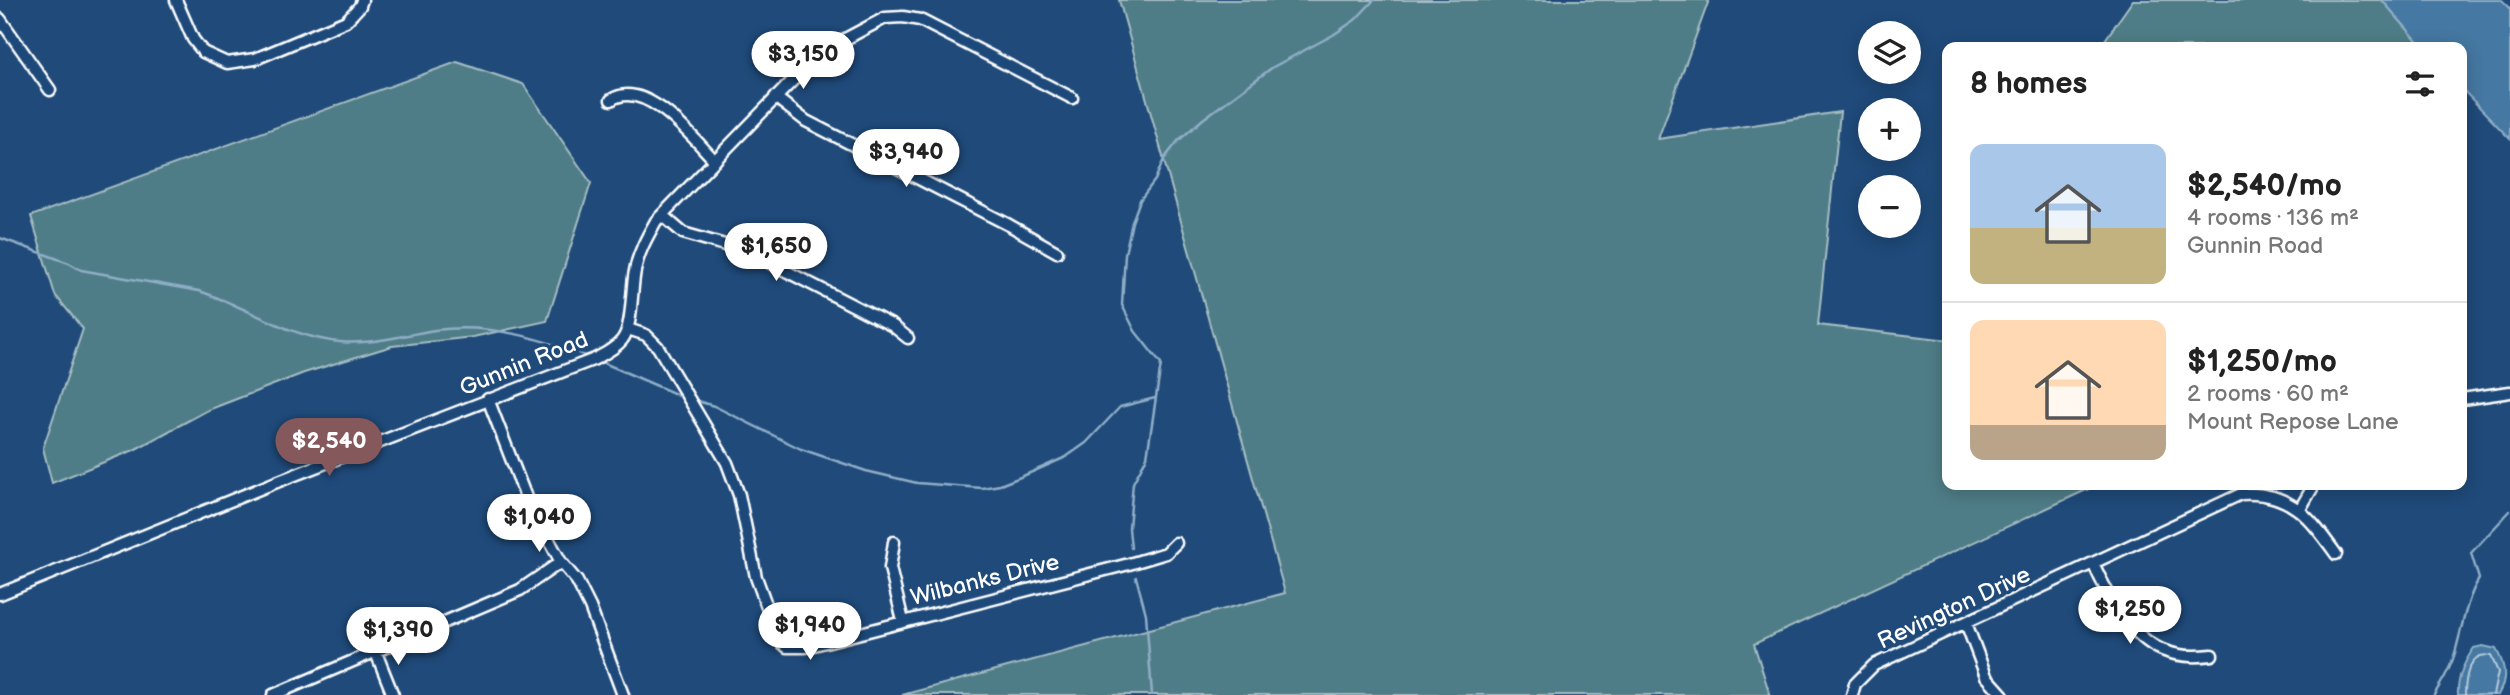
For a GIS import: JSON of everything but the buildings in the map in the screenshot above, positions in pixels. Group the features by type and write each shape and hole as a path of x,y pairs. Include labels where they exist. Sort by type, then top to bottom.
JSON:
{"street":[{"path":"176,0 193,39 203,52 227,63 255,59 346,21 362,0"},
{"path":"628,329 635,270 643,245 662,215 775,97 832,46 885,18 920,20 1072,98"},
{"path":"0,19 50,90"},
{"path":"611,100 618,96 636,96 659,106 715,161"},
{"path":"775,97 806,121 1057,252"},
{"path":"662,215 683,233 749,252 893,326 908,338"},
{"name":"Gunnin Road","path":"0,594 488,399 595,359 623,340 628,329"},
{"name":"Wilbanks Drive","path":"628,329 646,335 658,347 727,463 739,495 756,577 779,640 787,647 806,647 1166,553 1176,543"},
{"path":"2467,398 2510,392"},
{"path":"488,399 527,500 561,562 577,581 590,607 623,695"},
{"path":"2300,509 2311,490"},
{"name":"Revington Drive","path":"1852,695 1855,684 1874,666 2241,494 2258,493 2276,497 2300,509 2336,554"},
{"path":"894,542 890,568 903,621"},
{"path":"273,695 520,590 561,562"},
{"path":"2094,565 2108,596 2151,645 2165,652 2181,655 2212,655"},
{"path":"1966,623 1986,676 2003,695"},
{"path":"375,650 393,695"}],"green space":[{"path":"1119,0 1709,0 1658,139 1840,112 1818,325 1942,339 1942,490 2086,490 1754,644 1770,695 902,695 1285,593"},
{"path":"2133,0 2382,0 2419,42 2104,42"},
{"path":"457,62 523,84 591,183 547,321 473,337 392,346 304,373 208,410 134,450 52,483 43,448 83,329 55,295 31,216"}],"water":[{"path":"2382,0 2502,0 2510,8 2510,139 2467,94 2467,42 2419,42"},
{"path":"2483,646 2496,649 2502,661 2504,677 2498,695 2458,695 2464,664 2474,648"}],"waterway":[{"path":"1131,548 1129,528 1133,483 1147,457 1161,364 1135,331 1122,305 1125,254 1140,200 1155,180 1164,159 1178,141 1203,119 1273,67 1355,20 1374,0"},
{"path":"0,238 69,263 81,270 199,291 286,328 322,339 364,342 435,330 475,329 514,334 591,358"},
{"path":"597,360 685,398"},
{"path":"694,400 714,406 801,449 866,471 917,483 982,488 1000,485 1066,457 1086,443 1120,407 1155,398"},
{"path":"2434,695 2452,661 2467,607 2479,579 2471,553 2510,511"},
{"path":"1136,577 1146,614 1152,695"}]}
